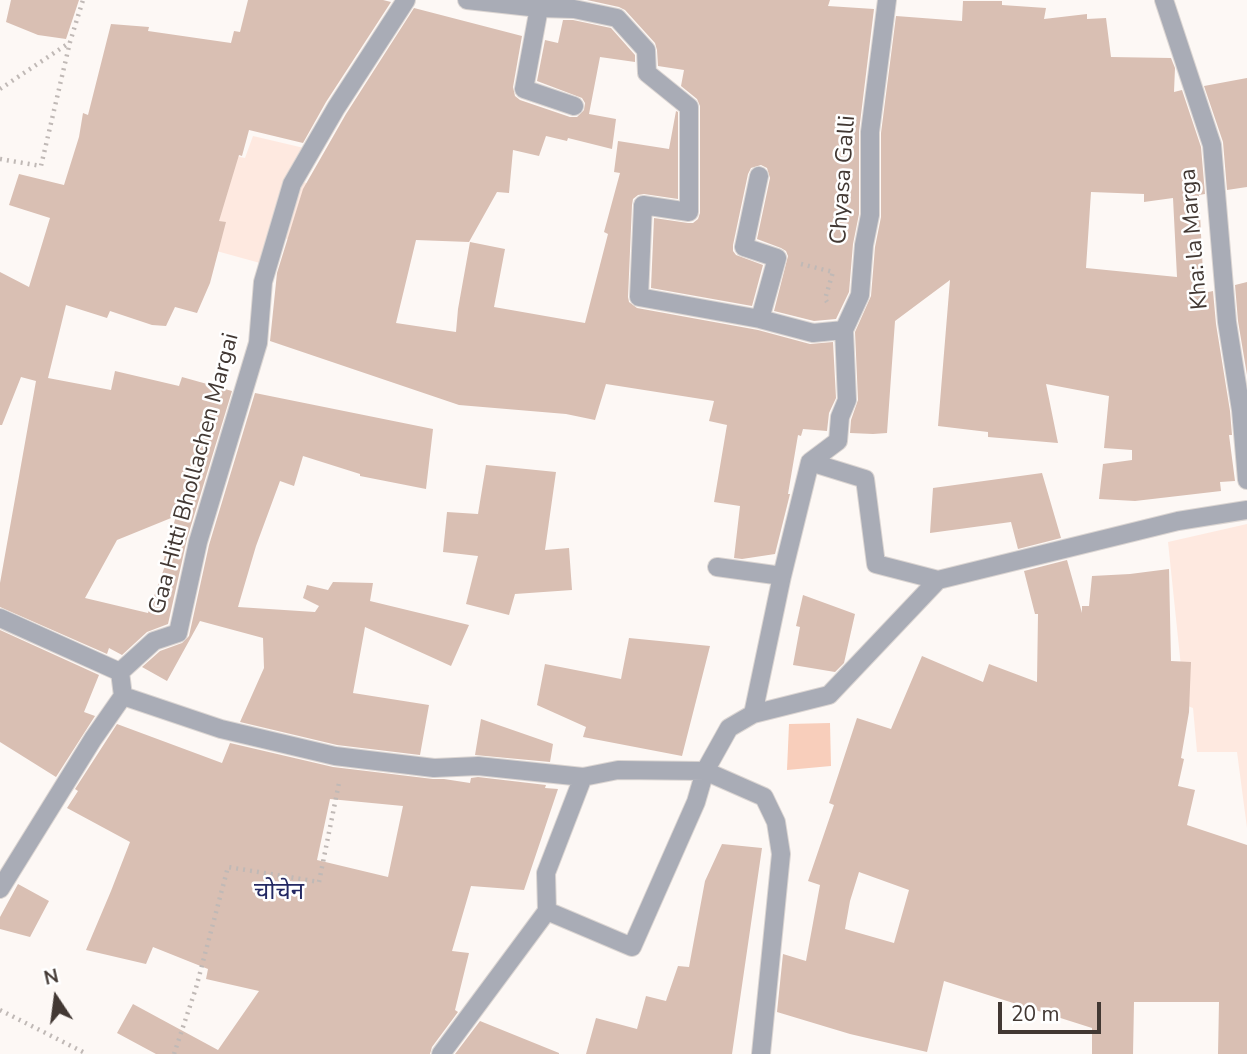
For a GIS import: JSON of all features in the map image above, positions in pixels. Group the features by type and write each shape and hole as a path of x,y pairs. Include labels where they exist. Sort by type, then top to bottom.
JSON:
{"street":[{"name":"Gaa Hitti Bhollachen Margai","path":"120,672 155,641 178,633 198,542 258,343 262,282 292,184 336,108 406,0"},
{"path":"467,0 539,8 575,5 617,18 646,50 647,73 689,107 689,212 643,205 639,297 760,319 813,333 845,330 846,400 840,417 838,441 810,462 782,576 753,714"},
{"name":"Chyasa Galli","path":"845,330 860,295 864,245 870,215 870,132 887,0"},
{"name":"Kha: la Marga","path":"1164,0 1212,145 1227,322 1241,410 1247,480"},
{"path":"539,8 518,88 574,106"},
{"path":"759,177 744,247 777,258 760,319"},
{"path":"810,462 865,479 876,564 938,580 1178,521 1247,510"},
{"path":"717,567 782,576"},
{"path":"548,911 632,947 696,802 705,771 729,728 753,714 828,695 938,580"},
{"path":"0,618 120,672 122,696 0,889"},
{"path":"122,696 221,729 345,758 434,768 478,766 583,777 618,770 705,771 764,797 776,822 781,854 761,1054"},
{"path":"441,1054 548,911 546,873 583,777"}],"path":[{"path":"0,159 41,166 70,42 83,0"},
{"path":"0,89 70,42"},
{"path":"777,258 833,272 825,299 845,330"},
{"path":"174,1054 196,988 228,867 319,882 345,758"},
{"path":"0,1010 87,1054"}],"shaded area":[{"path":"253,136 304,148 293,179 350,196 334,254 281,237 260,263 144,231 191,146 245,158"},
{"path":"1247,524 1247,828 1237,752 1197,752 1193,708 1185,705 1168,542"},
{"path":"830,723 831,766 787,770 789,724"}],"building":[{"path":"11,0 79,0 66,39 38,35 6,22"},
{"path":"248,0 391,2 326,102 303,143 249,130 219,221 226,222 210,283 197,313 175,307 166,326 152,325 110,311 107,318 66,305 48,378 111,390 115,371 179,386 182,377 232,391 187,539 168,624 147,632 122,655 109,648 107,654 0,607 0,583 36,381 21,377 0,425 0,272 29,287 50,218 9,205 19,174 64,185 79,137 83,113 88,115 111,24 149,27 148,31 231,43 234,31 240,32","holes":["176,516 163,562 166,563 148,613 85,598 117,540"]},
{"path":"587,0 830,0 828,6 874,9 859,131 859,214 853,244 849,292 836,319 814,321 774,311 788,256 781,248 757,239 770,178 767,168 761,165 751,168 748,174 733,245 736,255 763,265 752,306 651,288 654,218 693,223 700,213 700,106 697,99 681,86 684,70 658,66 655,43 625,10"},
{"path":"963,1 1002,1 1002,5 1046,8 1044,19 1087,14 1087,19 1106,18 1111,57 1171,58 1175,68 1174,92 1182,90 1201,147 1205,194 1199,195 1204,293 1213,291 1230,411 1232,435 1229,435 1235,481 1220,482 1221,491 1135,501 1099,499 1103,464 1132,460 1132,450 1104,448 1109,396 1046,384 1058,443 988,437 988,432 938,426 950,280 895,321 887,433 850,433 858,400 855,332 871,296 875,247 881,217 881,133 896,16 962,21","holes":["1091,192 1144,194 1144,202 1173,198 1177,277 1086,268"]},
{"path":"414,8 522,36 513,87 515,96 570,117 577,117 584,110 585,103 582,98 537,81 545,40 558,43 563,20 611,28 635,55 635,62 600,57 589,114 616,119 612,149 568,138 567,141 546,136 539,156 513,150 509,193 497,192 469,242 416,240 396,323 456,332 470,242 505,249 494,307 585,323 608,234 604,232 620,173 614,172 618,141 669,149 676,111 678,112 678,199 644,194 633,199 629,302 637,308 758,330 810,344 833,342 836,398 829,413 827,431 803,429 801,436 798,435 790,494 775,554 734,558 740,506 714,502 727,425 709,421 714,401 606,384 595,420 566,414 459,405 270,341 277,273 303,189 346,114"},
{"path":"1247,78 1247,187 1227,190 1223,142 1204,86"},
{"path":"1247,282 1247,375 1235,285"},
{"path":"255,393 433,429 426,489 360,476 303,456 294,486 280,481 256,546 238,607 315,612 319,606 303,598 307,585 328,590 333,582 373,583 370,601 469,625 451,666 365,627 353,693 429,705 420,755 337,745 240,722 264,668 263,638 200,621 167,681 142,667 160,651 182,643 189,636 209,545"},
{"path":"486,465 556,472 545,550 569,548 572,590 515,594 509,615 466,604 478,556 443,552 447,512 478,514"},
{"path":"1042,473 1061,538 1018,549 1011,522 930,533 933,488"},
{"path":"1067,560 1082,613 1082,606 1089,606 1092,576 1169,569 1171,661 1191,662 1189,712 1178,786 1195,790 1187,825 1247,845 1247,1054 1218,1054 1219,1002 1134,1002 1133,1054 1092,1054 1092,1028 944,981 927,1052 850,1034 777,1012 783,954 806,961 820,885 808,881 834,805 829,803 857,718 891,729 922,656 983,682 989,664 1037,682 1038,614 1035,614 1024,571","holes":["859,872 909,890 894,943 845,929"]},
{"path":"803,595 855,614 844,663 835,672 793,665 800,627 796,626"},
{"path":"0,630 99,675 84,712 95,716 56,777 0,742"},
{"path":"629,638 710,646 682,756 583,737 586,727 537,705 545,664 621,679"},
{"path":"481,719 553,744 550,762 475,755"},
{"path":"117,724 222,763 230,743 333,767 470,783 471,778 478,777 546,785 545,788 558,789 524,890 471,886 452,951 469,953 455,1010 458,1012 432,1047 430,1054 156,1054 117,1033 133,1004 218,1050 259,991 206,979 208,969 153,947 146,964 86,950 130,842 67,808 78,791 75,789","holes":["330,799 403,806 388,877 317,860"]},
{"path":"722,844 762,848 732,1054 586,1054 596,1018 637,1029 646,996 666,1001 678,966 689,967 705,881"},
{"path":"18,884 49,901 30,937 0,929 0,917"},
{"path":"480,1021 559,1053 559,1054 455,1054"}],"district":[{"name":"चोचेन","path":"279,893"}]}
